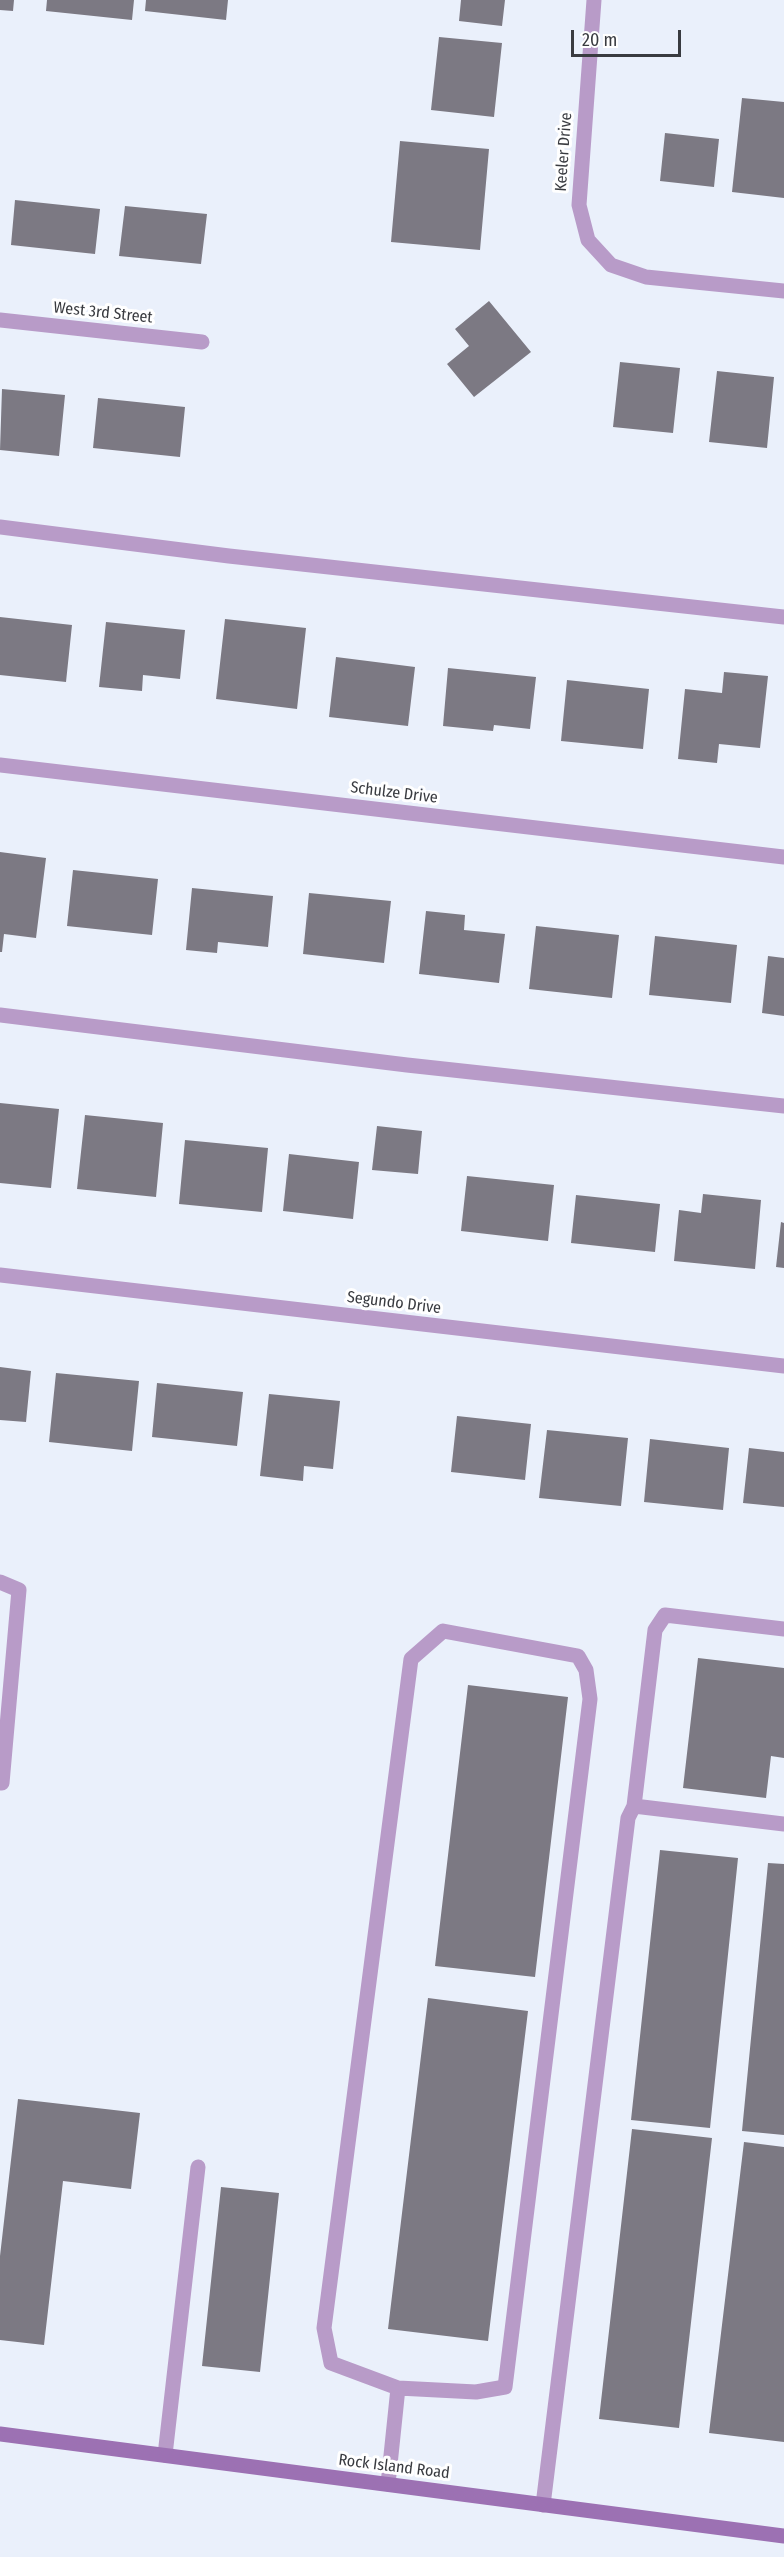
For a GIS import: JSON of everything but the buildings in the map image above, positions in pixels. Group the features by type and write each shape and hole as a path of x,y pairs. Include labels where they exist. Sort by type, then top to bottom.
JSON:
{"main road":[{"name":"Rock Island Road","path":"0,2434 784,2536"}],"street":[{"name":"Keeler Drive","path":"594,0 579,205 588,240 611,265 646,277 784,291"},
{"name":"West 3rd Street","path":"0,320 202,342"},
{"path":"0,527 240,558 784,617"},
{"name":"Schulze Drive","path":"0,765 784,857"},
{"path":"0,1015 406,1065 784,1106"},
{"name":"Segundo Drive","path":"0,1275 784,1366"},
{"path":"0,1582 19,1590 2,1783 0,1783"},
{"path":"543,2505 628,1818 634,1806 655,1630 665,1616 784,1629"},
{"path":"443,1631 578,1656 586,1670 590,1700 504,2387 476,2392 398,2388 331,2363 324,2328 411,1659 443,1631"},
{"path":"634,1806 784,1824"},
{"path":"165,2455 198,2166"},
{"path":"388,2484 398,2388"}]}
